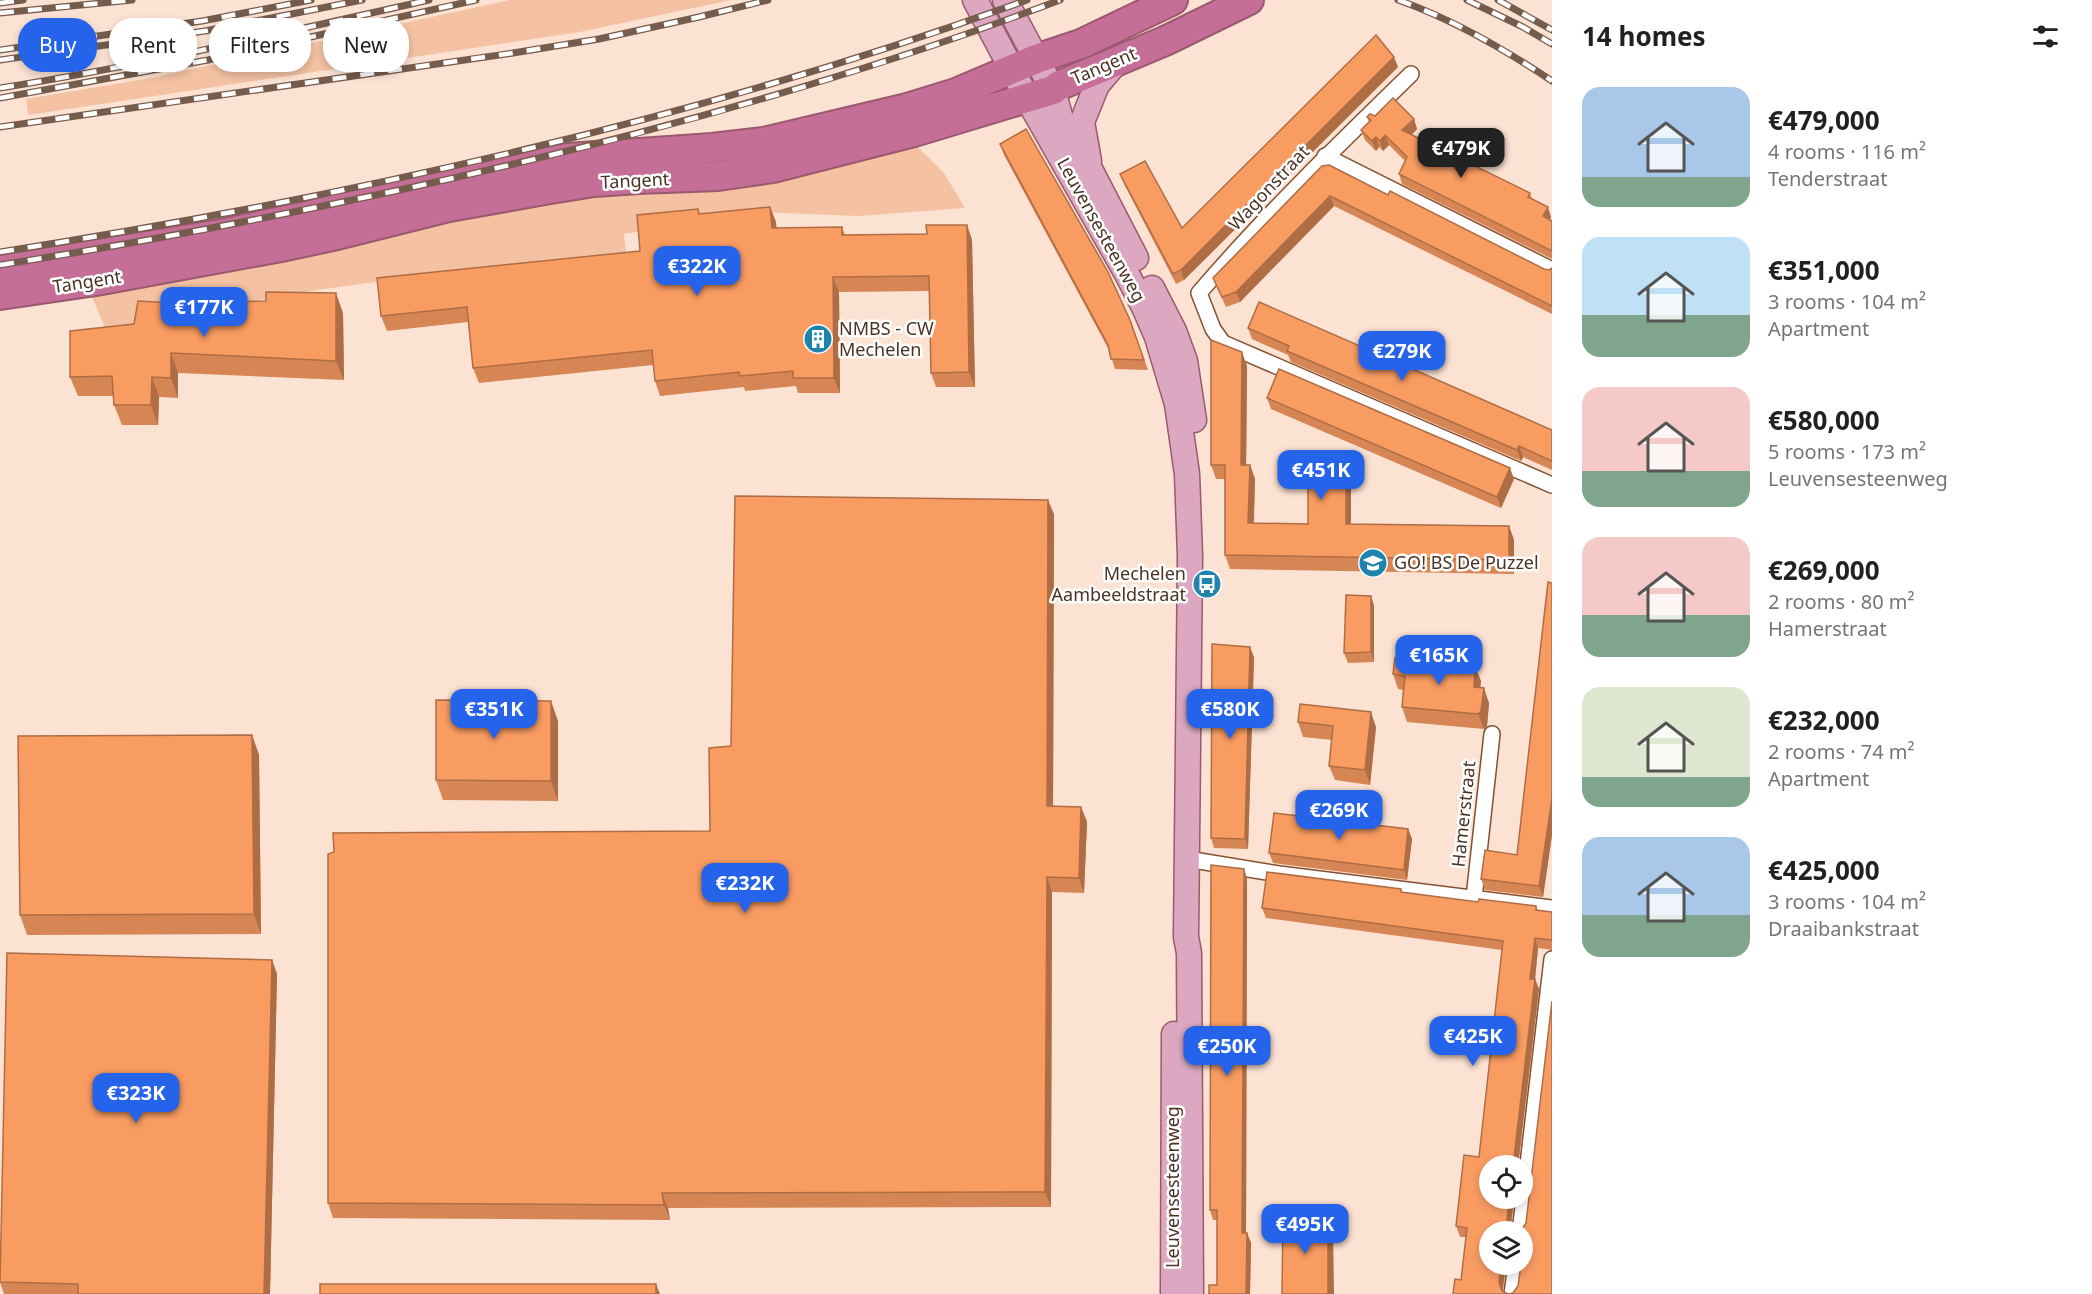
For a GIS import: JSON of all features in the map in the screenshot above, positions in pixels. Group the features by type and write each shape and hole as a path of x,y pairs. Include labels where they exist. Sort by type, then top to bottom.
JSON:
{"highway":[{"name":"Tangent","path":"0,270 231,231 311,215 438,183 567,158 764,142 907,108 956,93 1024,64 1081,44 1173,0"},
{"name":"Tangent","path":"0,295 96,281 280,247 449,207 550,189 605,181 717,176 772,168 914,132 1040,94 1119,58 1165,41 1249,0"}],"main road":[{"name":"Leuvensesteenweg","path":"975,0 1024,64 1040,94 1157,337 1176,404 1187,474 1190,556 1186,937 1189,953 1191,1078 1191,1294"},
{"name":"Leuvensesteenweg","path":"1005,0 1024,64"},
{"path":"1090,169 1082,122 1097,85 1119,58"},
{"name":"Leuvensesteenweg","path":"1040,94 1090,169 1174,331 1185,361 1196,448 1187,474"},
{"name":"Leuvensesteenweg","path":"1173,1294 1175,996 1181,950 1186,937"}],"street":[{"name":"Wagonstraat","path":"1411,74 1325,156 1199,294 1213,329 1223,343 1552,485"},
{"path":"1325,156 1552,270"},
{"name":"Hamerstraat","path":"1474,898 1492,734"},
{"path":"1186,859 1279,874 1552,908"},
{"path":"1521,1221 1552,959"},
{"path":"1512,1294 1515,1275"}],"shaded area":[{"path":"510,0 731,0 580,32 409,58 409,22"},
{"path":"323,41 323,71 28,115 26,99 179,72 197,72 197,68 209,65 209,72 311,72 311,43"},
{"path":"917,146 944,173 965,208 858,216 755,212 624,234 626,255 375,282 289,294 107,332 92,297 327,252 498,208 499,214 555,201 654,195 655,189 818,167 825,171"}],"building":[{"path":"1376,35 1394,57 1181,270 1173,274 1120,174 1145,161 1182,228"},
{"path":"1393,98 1414,119 1402,130 1530,193 1528,197 1548,207 1543,216 1552,221 1552,251 1399,174 1407,157 1385,135 1380,141 1376,137 1372,141 1361,130 1371,120 1367,117 1370,114 1375,116"},
{"path":"1026,129 1108,272 1130,320 1144,360 1111,359 1108,345 1000,144"},
{"path":"1329,165 1388,195 1390,191 1544,269 1552,268 1552,306 1330,196 1236,292 1222,297 1213,278 1322,166"},
{"path":"770,207 772,228 842,227 842,235 927,234 926,225 967,225 969,372 931,373 929,276 833,277 834,378 793,378 793,371 740,376 739,372 655,381 652,350 473,368 467,307 381,316 377,278 640,251 637,215 698,209 699,214"},
{"path":"266,292 336,293 336,361 171,353 171,378 152,377 151,405 114,405 112,376 70,377 70,331 134,324 138,301 175,303 266,301"},
{"path":"1259,302 1552,430 1552,461 1519,446 1517,450 1287,351 1289,346 1248,328"},
{"path":"1211,340 1242,352 1241,465 1250,465 1248,523 1308,524 1308,466 1346,466 1346,524 1509,526 1509,560 1225,555 1225,465 1211,465"},
{"path":"1279,369 1510,468 1497,497 1267,398"},
{"path":"735,496 1048,500 1047,806 1081,807 1079,878 1047,877 1045,1192 662,1193 664,1205 328,1203 328,854 334,852 333,833 710,831 709,748 731,746"},
{"path":"1548,582 1552,583 1552,798 1539,886 1481,879 1485,850 1517,855"},
{"path":"1346,595 1371,596 1371,652 1344,653"},
{"path":"1212,644 1250,647 1245,839 1211,838"},
{"path":"1395,658 1475,666 1474,687 1484,688 1481,711 1478,714 1402,707 1405,676 1393,674"},
{"path":"436,700 551,701 551,781 436,780"},
{"path":"1300,704 1371,712 1365,770 1329,766 1333,726 1298,722"},
{"path":"252,735 254,914 20,915 18,736"},
{"path":"1274,813 1408,829 1404,870 1269,853"},
{"path":"1211,865 1244,869 1242,1233 1247,1233 1246,1294 1209,1294 1209,1285 1217,1285 1217,1210 1210,1210"},
{"path":"1267,872 1401,889 1401,892 1478,902 1479,899 1536,906 1536,910 1552,912 1552,940 1535,938 1530,979 1535,979 1514,1155 1479,1155 1503,941 1262,908"},
{"path":"7,953 272,960 264,1294 78,1294 78,1284 0,1282"},
{"path":"1552,1001 1552,1294 1508,1294 1513,1293 1518,1286 1520,1275 1533,1275 1533,1221 1526,1221 1528,1209 1533,1209 1533,1163"},
{"path":"1464,1155 1479,1157 1479,1209 1508,1209 1507,1221 1479,1221 1479,1275 1500,1275 1499,1283 1502,1291 1508,1294 1453,1294 1455,1279 1461,1280 1467,1228 1456,1226"},
{"path":"1283,1215 1328,1216 1328,1294 1282,1294"},
{"path":"320,1284 656,1284 656,1294 320,1294"}],"railway":[{"path":"0,3 23,0"},
{"path":"0,13 132,0"},
{"path":"0,50 202,21 311,0"},
{"path":"0,60 205,31 362,0"},
{"path":"0,88 162,58 429,0"},
{"path":"0,98 208,60 476,0"},
{"path":"0,127 599,39 768,0"},
{"path":"0,252 261,206 520,151 775,83 1027,0"},
{"path":"0,265 149,240 296,211 395,191 563,152 814,84 897,58 1060,0"},
{"path":"1398,0 1438,16 1477,36 1552,81"},
{"path":"1467,0 1552,44"},
{"path":"1498,0 1552,30"}],"place":[{"name":"NMBS - CW Mechelen","path":"818,339"},
{"name":"GO! BS De Puzzel","path":"1373,563"},
{"name":"Mechelen Aambeeldstraat","path":"1207,584"}]}
